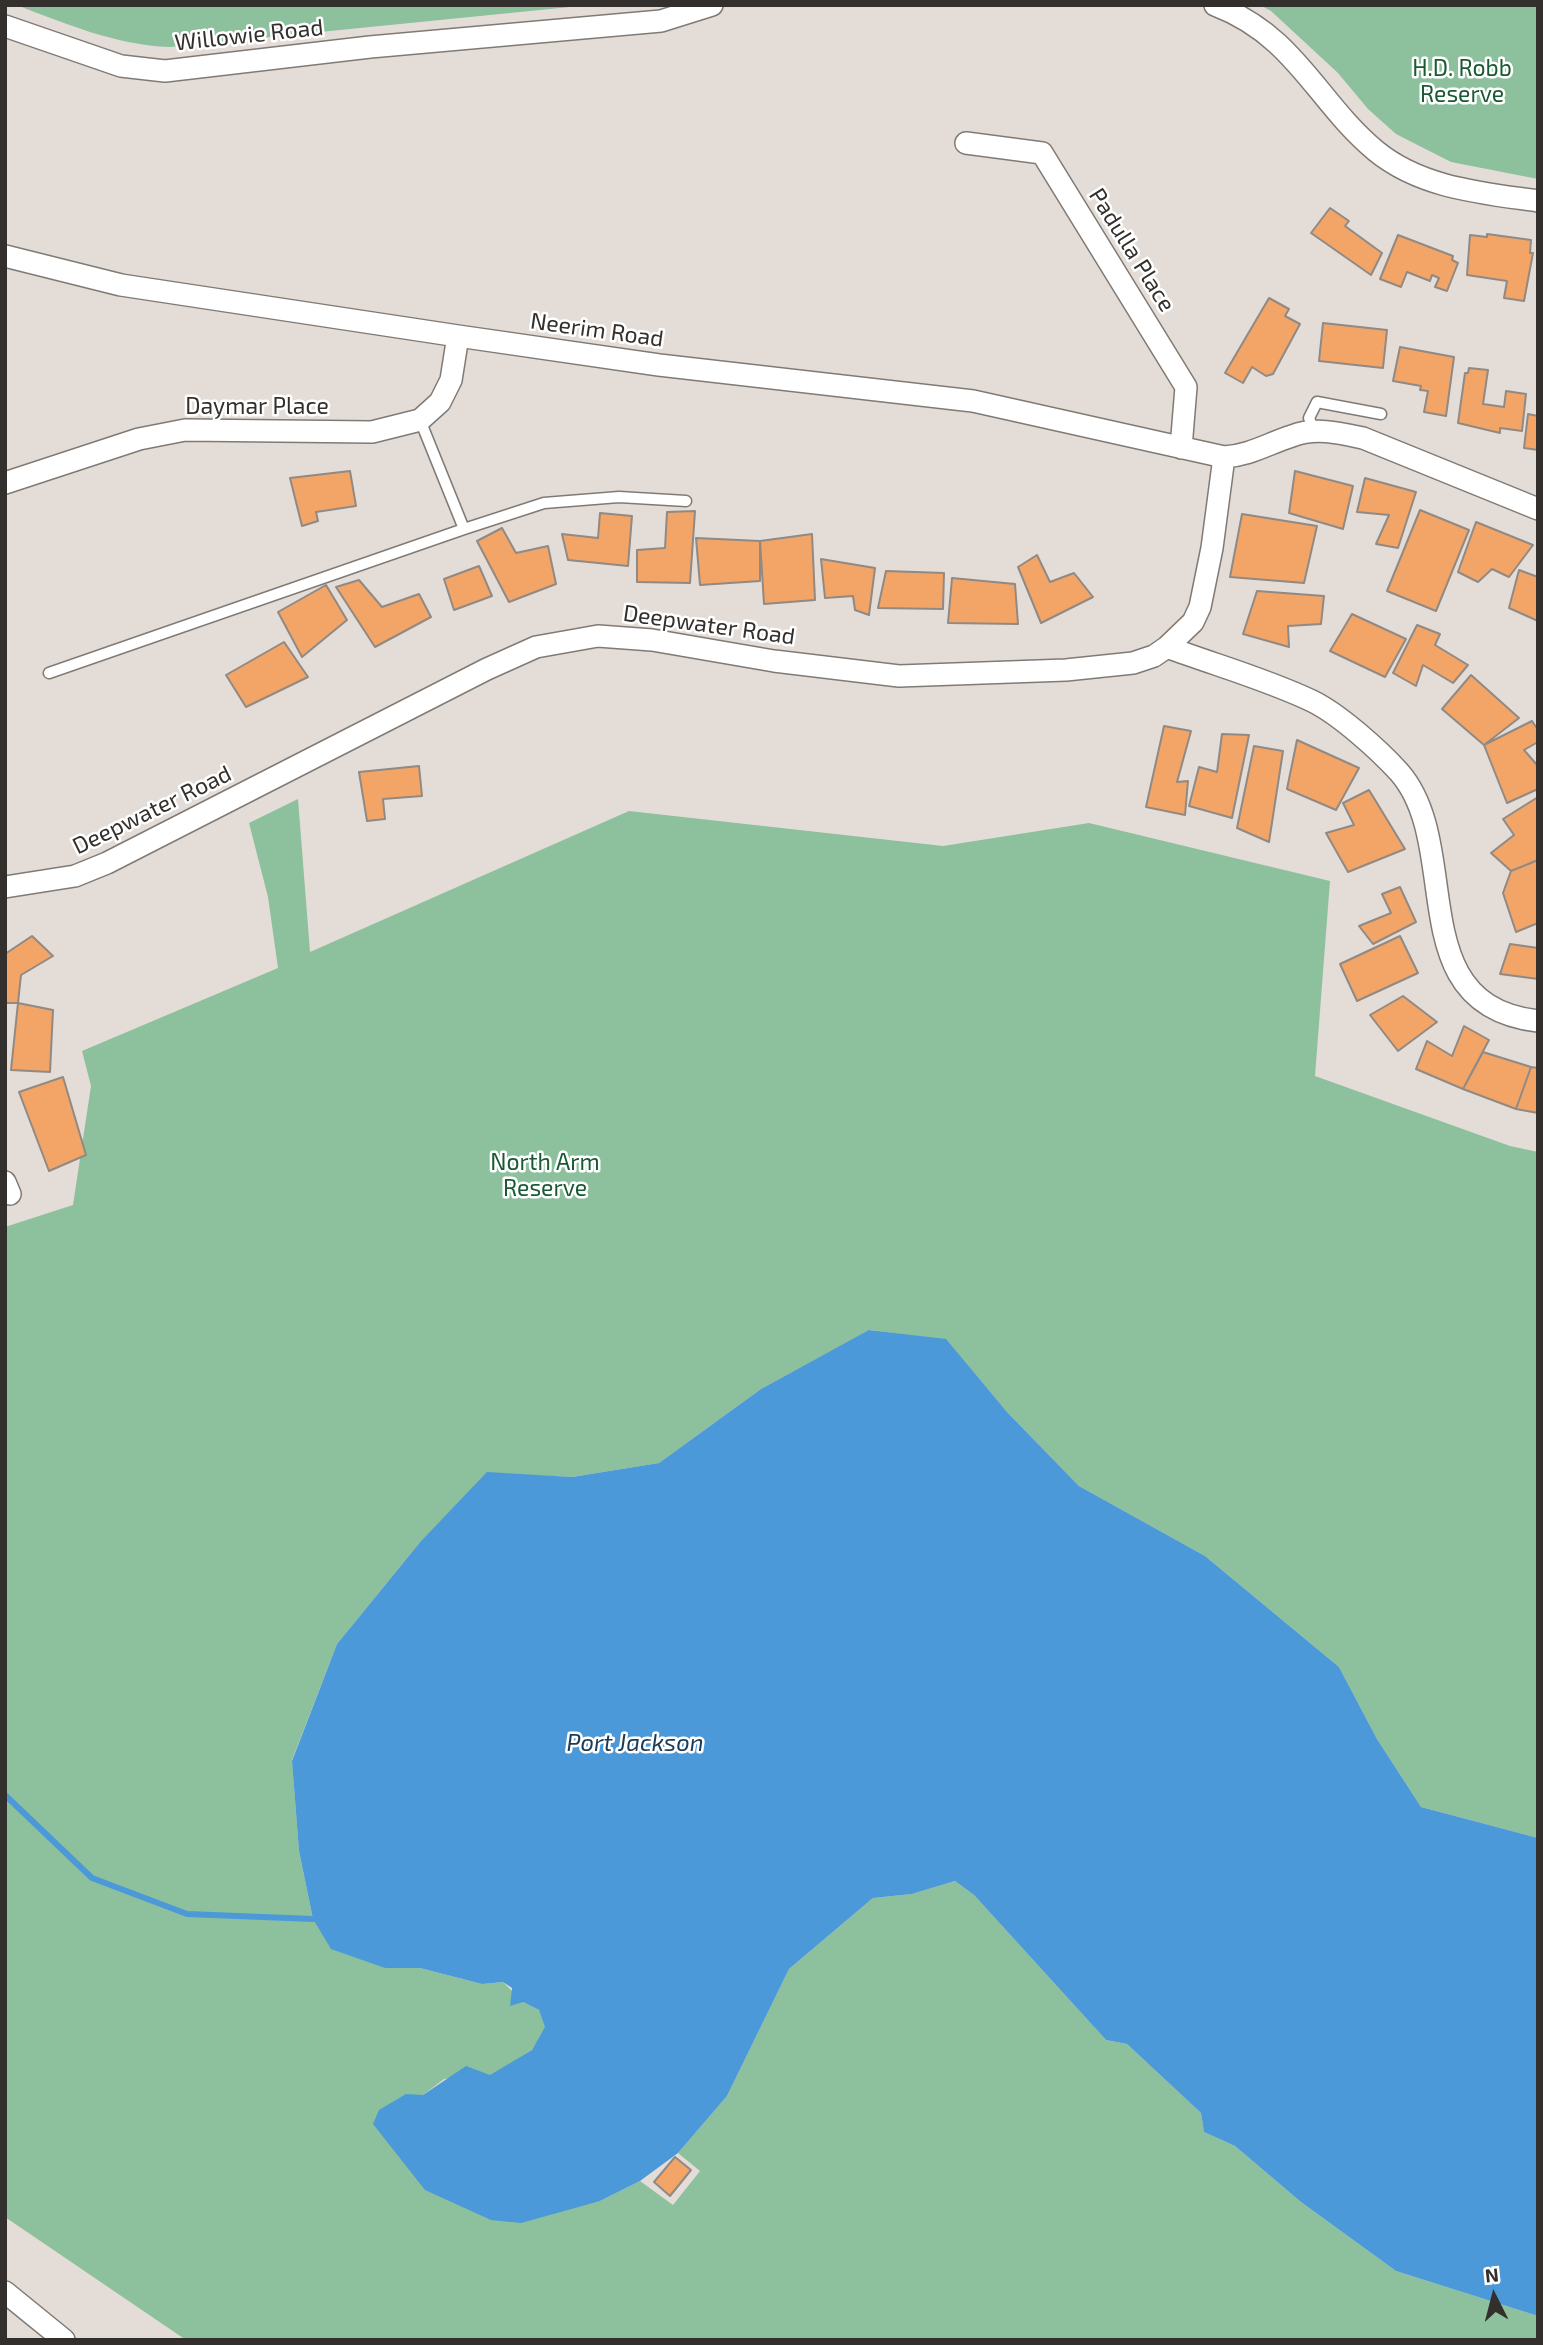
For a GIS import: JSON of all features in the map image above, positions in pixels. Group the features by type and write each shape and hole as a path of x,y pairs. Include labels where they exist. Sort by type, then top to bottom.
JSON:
{"street":[{"name":"Willowie Road","path":"5,26 121,66 165,71 370,47 662,21 712,5"},
{"path":"1215,5 1231,11 1269,36 1298,62 1355,131 1378,152 1398,165 1447,186 1538,201"},
{"name":"Padulla Place","path":"966,143 1042,153 1186,387 1181,448"},
{"name":"Neerim Road","path":"5,256 121,285 458,336 659,365 973,401 1224,457"},
{"path":"420,420 440,402 452,380 458,336"},
{"name":"Daymar Place","path":"5,483 139,439 185,430 372,432 420,420"},
{"path":"1224,457 1248,455 1292,435 1314,431 1363,438 1538,509"},
{"name":"Deepwater Road","path":"5,887 75,876 107,863 487,669 536,647 561,641 598,636 652,640 774,661 899,676 1066,670 1133,663 1154,656 1192,622 1205,590 1224,457"},
{"path":"1167,647 1314,702 1341,720 1399,772 1426,820 1441,932 1453,962 1466,985 1488,1005 1521,1019 1538,1021"},
{"path":"5,2292 64,2340"}],"lane":[{"path":"1314,431 1309,418 1317,402 1381,414"},
{"path":"420,420 464,529"},
{"path":"49,673 544,503 618,497 686,501"}],"green space":[{"path":"16,5 590,5 170,47 111,38"},
{"name":"H.D. Robb Reserve","path":"1260,5 1538,5 1538,179 1451,162 1396,134 1368,109 1338,73 1271,11"},
{"name":"North Arm Reserve","path":"298,799 310,952 629,811 943,846 1089,823 1330,881 1315,1076 1510,1146 1538,1152 1538,1838 1421,1807 1377,1739 1339,1667 1205,1556 1079,1486 1007,1412 946,1340 870,1330 761,1389 659,1463 572,1477 487,1473 421,1541 337,1644 292,1760 299,1851 313,1919 385,1968 420,1968 482,1984 503,1982 523,2002 539,2010 546,2027 532,2050 490,2076 444,2079 423,2095 600,2201 640,2181 673,2205 700,2171 678,2153 727,2096 789,1969 873,1898 912,1894 955,1881 974,1895 1106,2040 1127,2044 1201,2113 1204,2132 1235,2146 1301,2202 1396,2271 1538,2316 1538,2340 186,2340 5,2217 5,1227 73,1205 91,1086 82,1051 278,968 268,897 249,823"}],"water":[{"name":"Port Jackson","path":"869,1330 946,1339 1007,1412 1079,1486 1205,1556 1339,1667 1377,1739 1421,1807 1538,1838 1538,2316 1396,2271 1301,2202 1235,2146 1204,2132 1201,2113 1127,2044 1106,2040 974,1895 955,1881 912,1894 873,1898 789,1969 727,2096 678,2153 640,2181 600,2201 521,2223 491,2220 425,2190 373,2124 379,2110 406,2094 423,2095 466,2066 490,2075 532,2050 545,2027 539,2010 523,2002 510,2006 512,1988 503,1982 482,1984 420,1968 385,1968 331,1949 313,1919 299,1851 292,1761 337,1644 421,1541 487,1472 572,1477 659,1463 761,1389"}],"building":[{"path":"1330,208 1349,221 1345,226 1382,253 1371,275 1311,233"},
{"path":"1487,234 1531,240 1530,253 1533,253 1524,301 1504,298 1507,281 1467,275 1470,235 1487,237"},
{"path":"1398,235 1453,256 1452,260 1458,263 1447,291 1435,287 1439,278 1432,275 1430,281 1407,272 1401,287 1380,279"},
{"path":"1269,298 1289,309 1285,316 1300,324 1273,374 1266,376 1252,367 1243,383 1225,373"},
{"path":"1323,323 1387,330 1383,368 1319,361"},
{"path":"1400,347 1454,357 1446,416 1424,412 1428,391 1420,390 1421,386 1393,381"},
{"path":"1469,368 1488,370 1483,404 1504,407 1506,391 1526,394 1522,431 1500,428 1500,433 1458,423 1465,373 1468,373"},
{"path":"1528,414 1538,416 1538,450 1524,448"},
{"path":"350,471 356,506 316,512 318,521 302,526 290,478"},
{"path":"1295,471 1353,486 1343,529 1289,513"},
{"path":"1365,478 1416,492 1398,548 1376,544 1389,515 1357,512"},
{"path":"1420,510 1469,530 1436,611 1387,591"},
{"path":"695,511 690,583 637,582 637,550 665,548 667,512"},
{"path":"600,513 632,516 628,566 568,560 562,534 598,538"},
{"path":"1242,514 1317,526 1304,583 1230,577"},
{"path":"1476,522 1533,545 1509,577 1492,569 1478,582 1458,572"},
{"path":"502,528 516,553 548,546 556,584 509,602 477,541"},
{"path":"812,534 815,600 764,604 760,541"},
{"path":"696,538 760,541 760,581 700,585"},
{"path":"1037,555 1050,582 1074,573 1093,597 1041,623 1018,567"},
{"path":"821,559 875,568 869,615 855,610 853,596 825,598"},
{"path":"479,566 492,596 454,610 444,579"},
{"path":"1519,570 1538,577 1538,621 1509,608"},
{"path":"886,571 944,573 943,609 878,608"},
{"path":"952,578 1015,584 1018,624 948,623"},
{"path":"359,580 382,607 419,594 431,617 375,647 336,587"},
{"path":"326,585 347,620 302,657 278,612"},
{"path":"1257,591 1324,596 1321,624 1288,626 1289,647 1243,634"},
{"path":"1352,614 1406,639 1385,677 1330,651"},
{"path":"1417,625 1440,634 1435,645 1468,665 1453,683 1423,665 1416,686 1393,673"},
{"path":"284,642 308,677 246,707 226,675"},
{"path":"1471,675 1519,718 1484,745 1442,709"},
{"path":"1532,721 1538,730 1538,742 1524,750 1538,766 1538,789 1507,803 1484,745"},
{"path":"1164,726 1191,731 1177,782 1188,781 1185,815 1146,807"},
{"path":"1222,734 1249,735 1232,818 1189,806 1199,767 1217,772"},
{"path":"1297,740 1359,768 1336,810 1287,789"},
{"path":"1254,746 1283,751 1269,842 1237,828"},
{"path":"419,766 422,796 383,799 385,819 367,821 359,772"},
{"path":"1369,790 1405,849 1348,872 1326,833 1354,825 1343,803"},
{"path":"1538,797 1538,860 1511,871 1491,853 1514,835 1503,819"},
{"path":"1538,860 1538,923 1516,932 1503,893 1511,871"},
{"path":"1400,887 1416,922 1373,944 1359,926 1391,913 1382,894"},
{"path":"32,936 53,956 21,975 18,1003 5,1003 5,954"},
{"path":"1400,936 1418,973 1357,1001 1340,964"},
{"path":"1510,944 1538,948 1538,979 1500,974"},
{"path":"1403,996 1437,1022 1398,1051 1370,1015"},
{"path":"18,1003 53,1010 50,1072 11,1070"},
{"path":"1464,1026 1489,1040 1463,1089 1416,1069 1427,1041 1452,1056"},
{"path":"1483,1052 1531,1067 1516,1109 1463,1089"},
{"path":"1531,1067 1538,1068 1538,1113 1516,1109"},
{"path":"63,1077 86,1155 49,1171 19,1092"},
{"path":"675,2157 691,2170 670,2196 654,2182"}],"waterway":[{"path":"5,1795 92,1878 187,1914 313,1919"}]}
